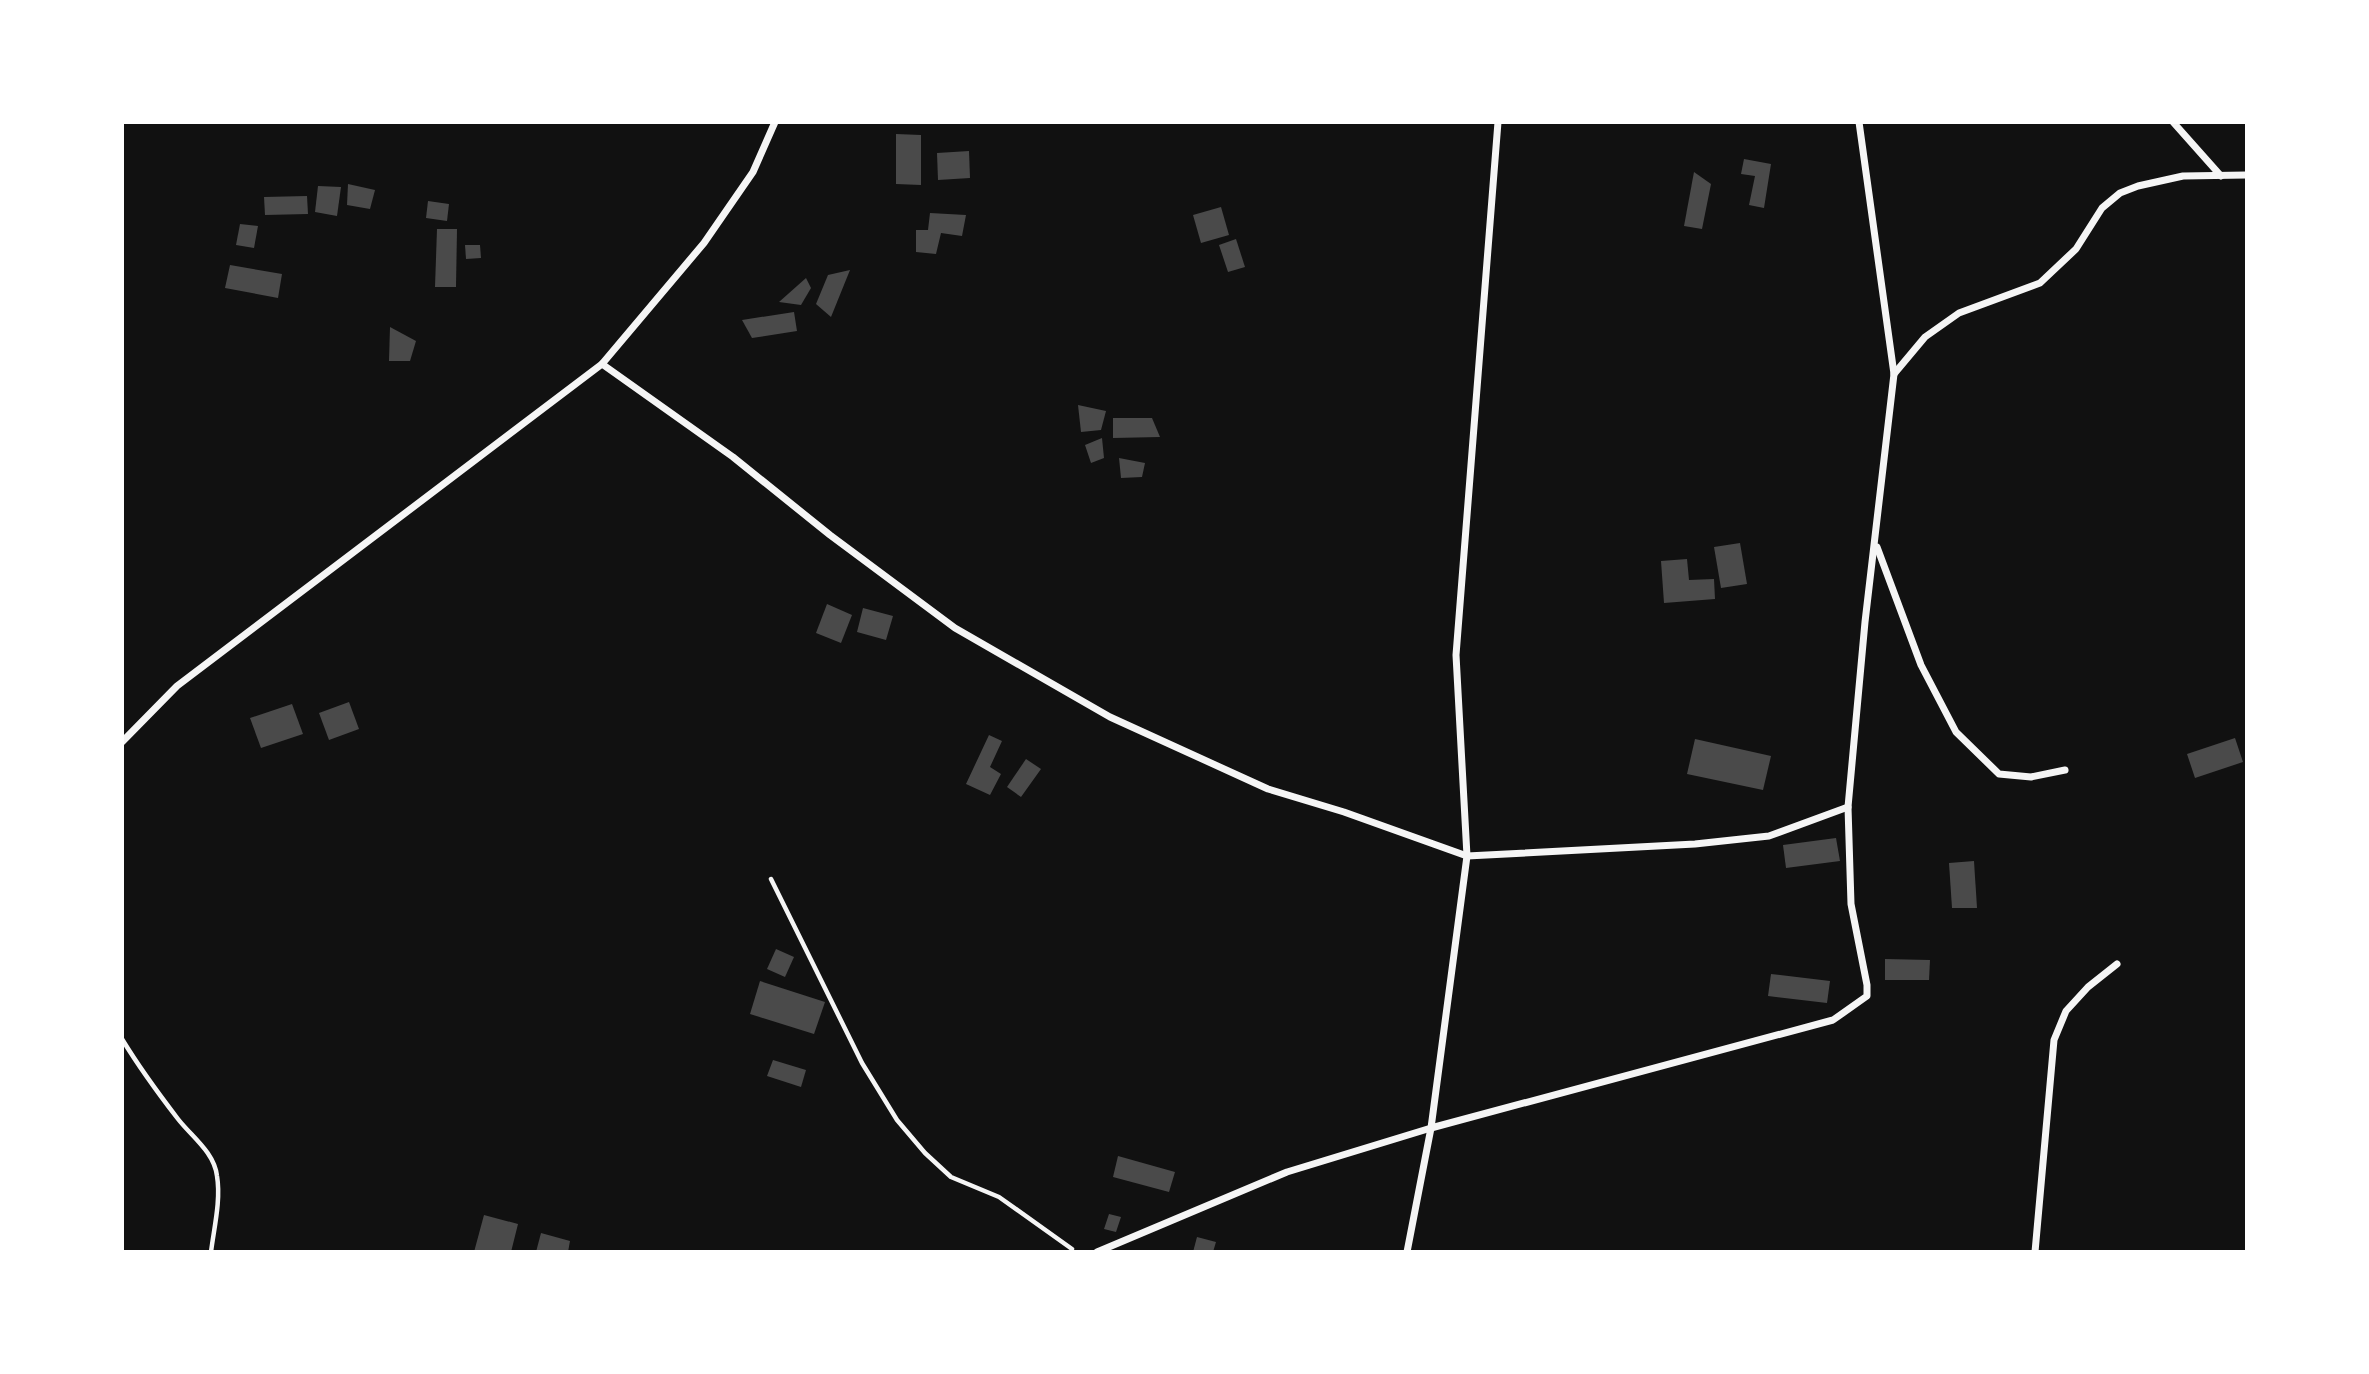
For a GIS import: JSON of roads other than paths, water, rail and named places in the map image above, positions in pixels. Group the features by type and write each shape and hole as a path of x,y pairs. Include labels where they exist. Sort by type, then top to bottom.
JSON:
{"street":[{"path":"122,742 177,685 602,364 704,243 754,172 775,122"},
{"path":"1407,1251 1431,1128 1467,856 1456,655 1498,122"},
{"path":"1097,1251 1287,1172 1431,1128 1833,1020 1867,996 1851,904 1849,807 1865,622 1894,374 1859,122"},
{"path":"2172,122 2221,176"},
{"path":"1894,374 1925,337 1959,313 2040,283 2076,249 2102,208 2120,193 2183,176 2246,175"},
{"path":"602,364 733,457 830,535 955,628 1110,717 1268,789 1344,812 1467,856 1695,844 1769,836 1849,807"},
{"path":"1875,542 1922,665 1956,732 1999,774 2031,777 2065,770"},
{"path":"2035,1251 2054,1041 2066,1011 2088,986 2117,964"}]}
